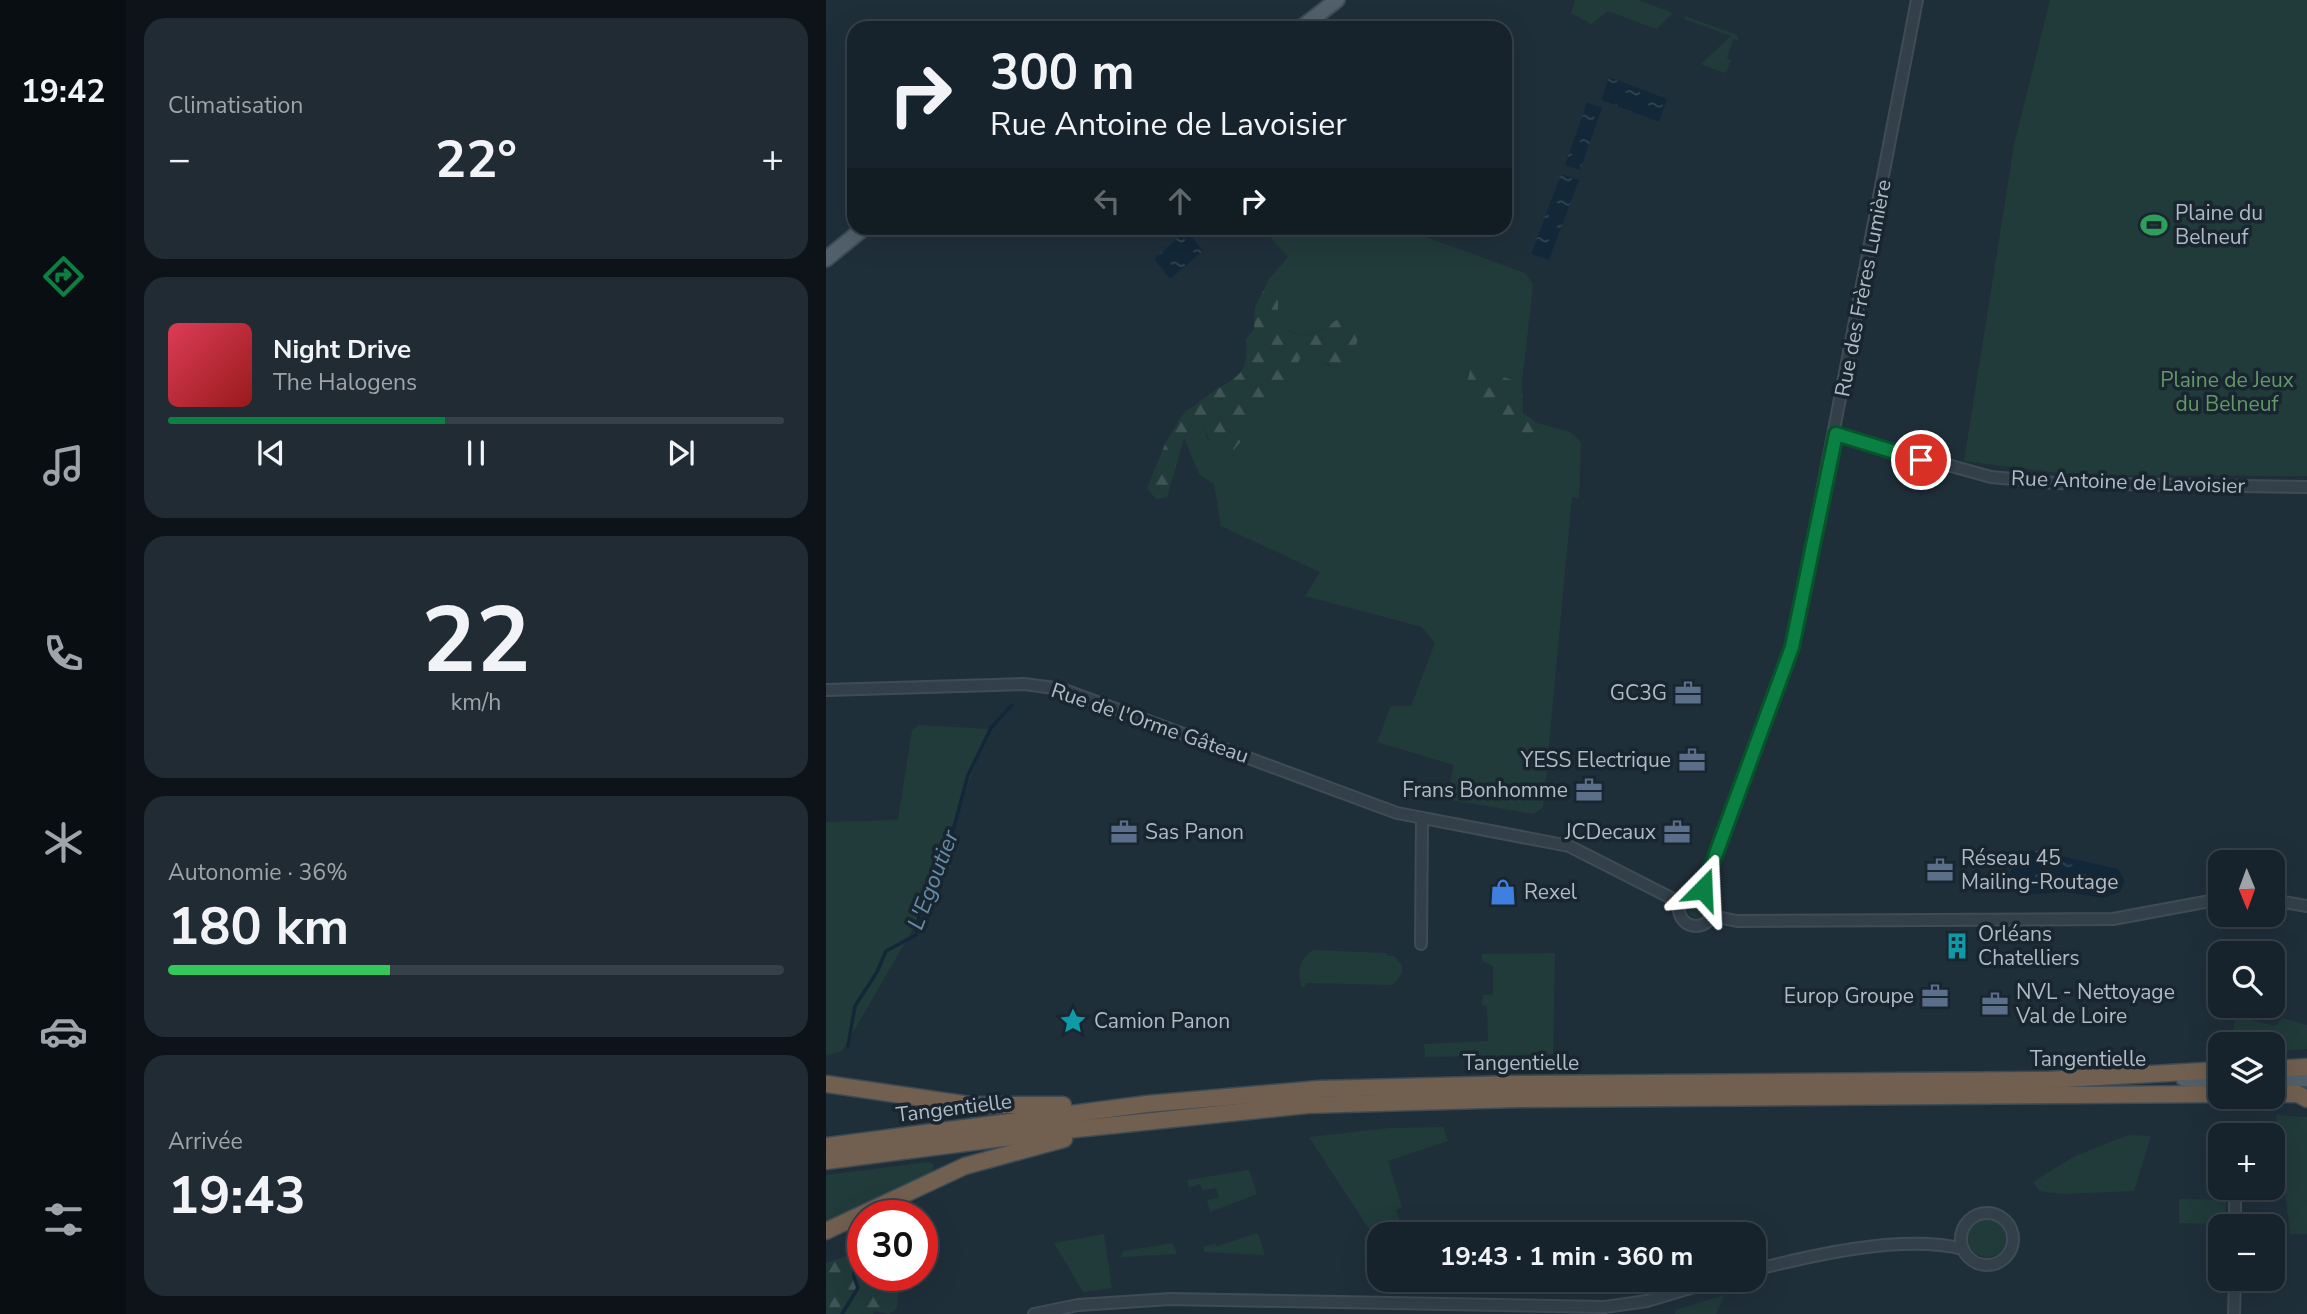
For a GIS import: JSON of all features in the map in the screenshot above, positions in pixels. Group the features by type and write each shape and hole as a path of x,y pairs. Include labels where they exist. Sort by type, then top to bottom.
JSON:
{"highway":[{"path":"2285,1068 2307,1067"},
{"path":"2079,1079 2208,1071"},
{"name":"Tangentielle","path":"826,1146 1147,1104 1400,1085 2079,1079"},
{"path":"826,1084 971,1105 1147,1104"},
{"name":"Tangentielle","path":"826,1161 1057,1131 1320,1105 1490,1099 2208,1094"},
{"path":"2285,1095 2304,1096"},
{"path":"826,1231 936,1178 998,1155 1091,1134 1242,1111"}],"main road":[{"path":"1310,21 1337,0"},
{"path":"826,259 855,235"},
{"name":"Tangentielle","path":"2079,1079 2208,1079"},
{"path":"2285,1079 2307,1079"}],"street":[{"name":"Rue des Frères Lumière","path":"1702,893 1792,647 1836,434 1917,0"},
{"name":"Rue Antoine de Lavoisier","path":"1836,434 1991,477 2055,483 2304,486"},
{"name":"Rue de l'Orme Gâteau","path":"826,690 1024,684 1062,689 1398,813 1569,846 1681,903 1680,914 1690,925 1700,926 1712,916"},
{"path":"1422,819 1422,944"},
{"path":"1681,903 1689,894 1702,893 1710,900 1712,916 1737,921 2113,919 2208,901"},
{"path":"2286,902 2307,906"},
{"path":"1766,1267 1835,1252 1921,1245 1948,1239 1963,1229 1975,1216 1993,1213 2005,1219 2013,1236 2008,1255 1993,1265 1975,1262 1963,1249 1921,1245"},
{"path":"1963,1229 1963,1249"},
{"path":"2234,1314 2235,1291"},
{"path":"1034,1314 1078,1305 1170,1299 1544,1311 1626,1305 1673,1292"}],"green space":[{"path":"1575,0 1638,0 1673,13 1656,29 1608,11 1591,24 1571,13"},
{"name":"Plaine du Belneuf","path":"2050,0 2307,0 2307,476 2076,475 1964,461 2014,145"},
{"path":"1685,16 1737,35 1739,41 1733,39 1727,59 1731,60 1727,71 1724,73 1701,64 1731,36 1684,19"},
{"path":"1268,235 1420,235 1525,273 1533,285 1522,383 1471,367 1538,431 1537,423 1570,432 1581,442 1579,498 1572,497 1543,807 1534,814 1446,799 1454,765 1377,742 1391,706 1411,706 1435,643 1422,627 1305,596 1320,572 1221,526 1214,484 1199,474 1184,438 1195,419 1204,423 1207,439 1231,453 1275,402 1304,351 1330,366 1336,320 1321,330 1307,334 1292,332 1278,322 1278,301 1270,278 1288,257"},
{"path":"1270,278 1278,301 1278,322 1292,333 1314,333 1336,320 1361,323 1353,360 1334,365 1304,352 1275,402 1231,453 1215,447 1209,439 1204,423 1195,420 1184,438 1167,497 1156,499 1147,488 1166,442 1185,411 1232,380 1243,369 1247,352 1246,339 1254,329 1255,307"},
{"path":"1471,367 1522,383 1523,413 1537,423 1538,431 1530,438 1502,431 1464,394"},
{"path":"919,725 988,729 942,854 953,860 842,1051 826,1056 826,822 898,820 912,730"},
{"path":"1693,900 1701,900 1706,909 1704,916 1693,918 1688,913 1688,905"},
{"path":"1313,950 1386,953 1388,956 1394,956 1402,966 1402,973 1393,985 1307,983 1302,988 1300,966"},
{"path":"1555,953 1553,1054 1425,1057 1424,1044 1488,1041 1487,1006 1482,1005 1483,995 1493,994 1493,966 1482,961 1482,954"},
{"path":"2236,1018 2275,1026 2282,1018 2307,1025 2307,1049 2285,1051 2285,1032 2233,1032"},
{"path":"2276,1115 2307,1117 2307,1234 2290,1234 2285,1192 2285,1123 2277,1123"},
{"path":"1443,1127 1448,1141 1388,1161 1402,1207 1396,1210 1400,1222 1367,1222 1367,1226 1309,1137 1390,1128"},
{"path":"2128,1135 2151,1136 2134,1191 2064,1194 2039,1191 2033,1182 2073,1157"},
{"path":"929,1162 934,1165 932,1172 875,1200 847,1200 847,1214 826,1224 826,1175"},
{"path":"1249,1170 1257,1194 1210,1212 1207,1200 1219,1198 1216,1188 1203,1190 1200,1184 1189,1188 1187,1180"},
{"path":"2179,1199 2226,1200 2225,1214 2208,1214 2208,1224 2179,1223"},
{"path":"1987,1219 2001,1224 2006,1238 2001,1252 1987,1257 1973,1252 1968,1238 1973,1224"},
{"path":"1258,1233 1265,1255 1204,1252 1204,1247 1215,1243 1217,1246"},
{"path":"1104,1234 1112,1288 1083,1292 1054,1243"},
{"path":"1367,1236 1367,1258 1364,1258"},
{"path":"1173,1243 1177,1254 1121,1257 1123,1251"},
{"path":"847,1256 847,1291 898,1291 897,1308 889,1314 874,1311 873,1314 826,1314 826,1263"},
{"path":"1724,1295 1716,1314 1675,1314 1675,1310"}],"water":[{"path":"1609,77 1667,99 1659,122 1601,100"},
{"path":"1587,102 1602,108 1580,170 1565,165"},
{"path":"1561,174 1579,180 1549,260 1531,254"},
{"path":"1181,235 1191,235 1203,251 1170,279 1154,259"},
{"path":"2036,850 2118,869 2125,881 2120,892 2104,898 2062,892 2025,895 2011,887 2012,867 2022,854"}],"waterway":[{"name":"L'Egoutier","path":"848,1046 855,1006 877,972 886,951 916,935 921,903 944,864 968,775 991,728 1012,705"},
{"name":"L'Egoutier","path":"842,1314 856,1291"}],"place":[{"name":"Plaine du Belneuf","path":"2154,225"},
{"name":"GC3G","path":"1688,693"},
{"name":"YESS Electrique","path":"1692,760"},
{"name":"Frans Bonhomme","path":"1589,790"},
{"name":"Sas Panon","path":"1124,832"},
{"name":"JCDecaux","path":"1677,832"},
{"name":"Réseau 45 Mailing-Routage","path":"1940,870"},
{"name":"Rexel","path":"1503,892"},
{"name":"Orléans Chatelliers","path":"1957,946"},
{"name":"Europ Groupe","path":"1935,996"},
{"name":"NVL - Nettoyage Val de Loire","path":"1995,1004"},
{"name":"Camion Panon","path":"1073,1021"}],"route":[{"path":"1703,889 1792,647 1836,434 1921,460"}],"park label":[{"name":"Plaine de Jeux du Belneuf","path":"2227,392"}]}
